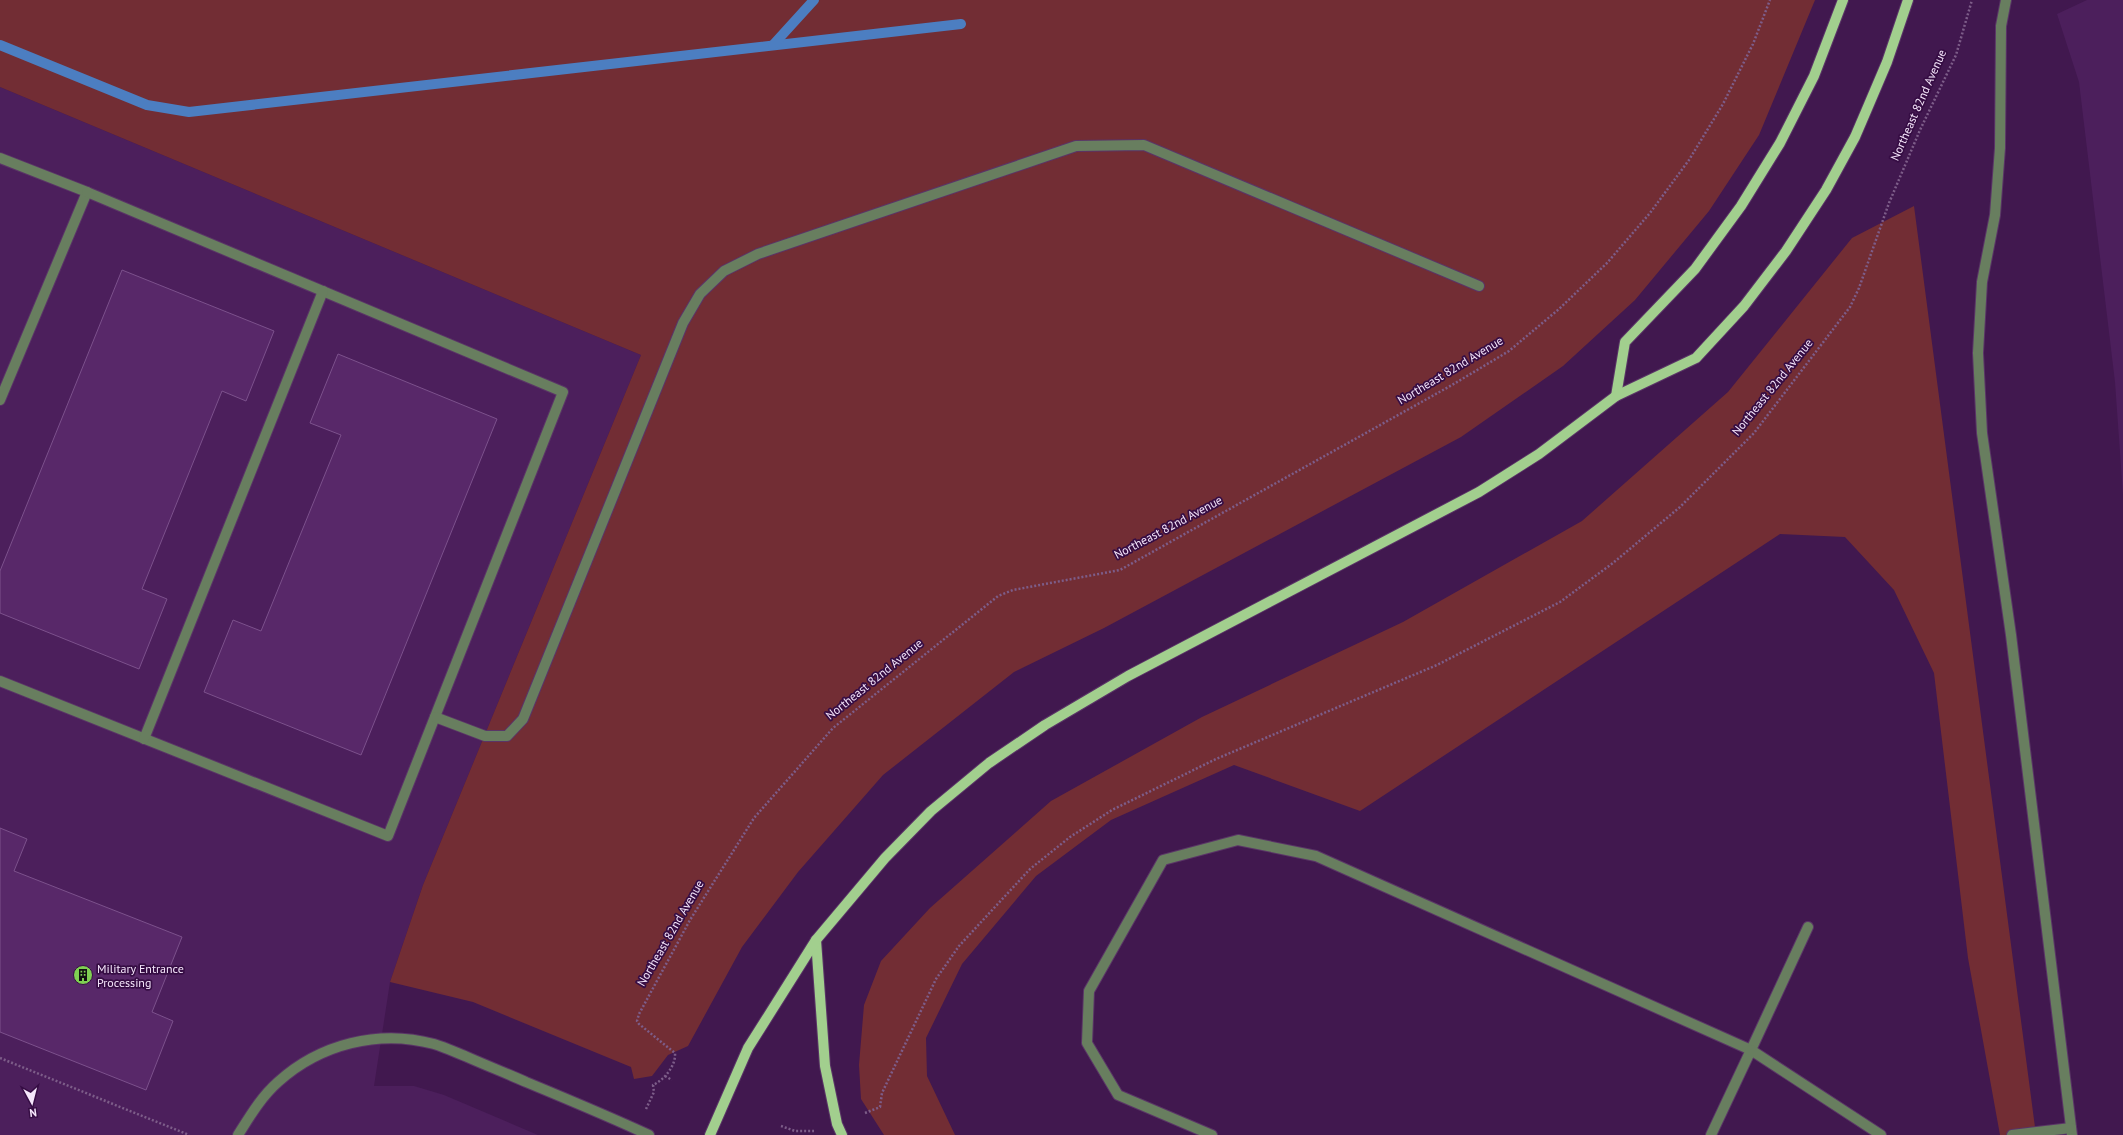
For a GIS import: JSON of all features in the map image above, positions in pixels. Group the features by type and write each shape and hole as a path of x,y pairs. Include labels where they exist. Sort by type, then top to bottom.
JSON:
{"main road":[{"path":"1616,396 1625,342 1695,269 1745,200 1780,143 1814,76 1843,0"},
{"path":"710,1135 748,1048 816,940 885,858 931,811 989,763 1044,725 1128,676 1479,492 1539,454 1616,396 1696,358 1744,306 1786,251 1826,190 1855,137 1887,62 1908,0"},
{"path":"816,940 825,1066 837,1124 842,1135"}],"lane":[{"path":"2006,0 2001,26 2000,148 1995,215 1982,282 1978,353 1982,433 2011,635 2072,1132 2012,1135"},
{"path":"435,717 485,736 507,736 523,719 683,323 700,294 724,271 758,254 1076,146 1144,145 1479,286"},
{"path":"0,158 87,192 563,392 388,836 0,681"},
{"path":"0,400 87,192"},
{"path":"144,739 322,291"},
{"path":"1212,1135 1118,1095 1087,1043 1089,991 1163,860 1238,840 1316,856 1751,1050 1881,1135"},
{"path":"1711,1135 1808,927"},
{"path":"238,1135 252,1111 264,1096 278,1082 302,1064 321,1053 342,1045 392,1037 434,1044 649,1135"}],"path":[{"name":"Northeast 82nd Avenue","path":"654,1092 653,1085 660,1082 665,1076 675,1058 674,1053 638,1024 637,1021 639,1014 690,920 754,818 833,728 998,596 1013,590 1120,570 1452,385 1509,351 1570,299 1607,263 1650,213 1689,160 1723,104 1752,44 1770,0"},
{"name":"Northeast 82nd Avenue","path":"865,1113 880,1107 882,1093 936,980 958,946 1030,869 1070,837 1112,810 1216,759 1437,665 1560,602 1613,564 1680,507 1754,433 1850,307 1859,288 1889,203 1920,130 1956,55 1972,0"},
{"path":"0,1058 189,1135"},
{"path":"665,1076 672,1080"},
{"path":"781,1126 795,1131 814,1131"}],"shaded area":[{"path":"0,0 1815,0 1759,135 1709,211 1635,300 1563,366 1461,437 1104,628 1014,672 883,775 798,872 742,947 688,1046 668,1055 652,1076 634,1079 631,1067 473,1002 390,982 423,885 641,355 0,87"},
{"path":"2087,0 2123,0 2123,495 2115,382 2079,82 2057,14"},
{"path":"0,87 641,355 423,885 390,982 374,1086 414,1086 444,1095 538,1135 0,1135"},
{"path":"1914,206 2036,1135 2000,1135 1968,958 1934,673 1894,590 1845,537 1780,534 1360,811 1234,765 1111,820 1036,876 962,964 926,1038 927,1076 955,1135 884,1135 861,1099 859,1065 864,1005 881,961 930,908 1051,801 1202,717 1403,622 1582,521 1728,392 1852,238"}],"building":[{"path":"122,270 274,331 246,401 222,391 142,589 167,599 139,669 0,613 0,571"},
{"path":"338,354 497,419 361,755 204,692 233,620 261,631 341,435 310,423"},
{"name":"Military Entrance Processing","path":"0,828 27,839 14,871 182,937 152,1012 173,1021 146,1090 0,1032"}],"waterway":[{"path":"773,45 814,0"},
{"path":"0,45 147,105 189,112 961,24"}],"place":[{"name":"Military Entrance Processing","path":"83,975"}]}
